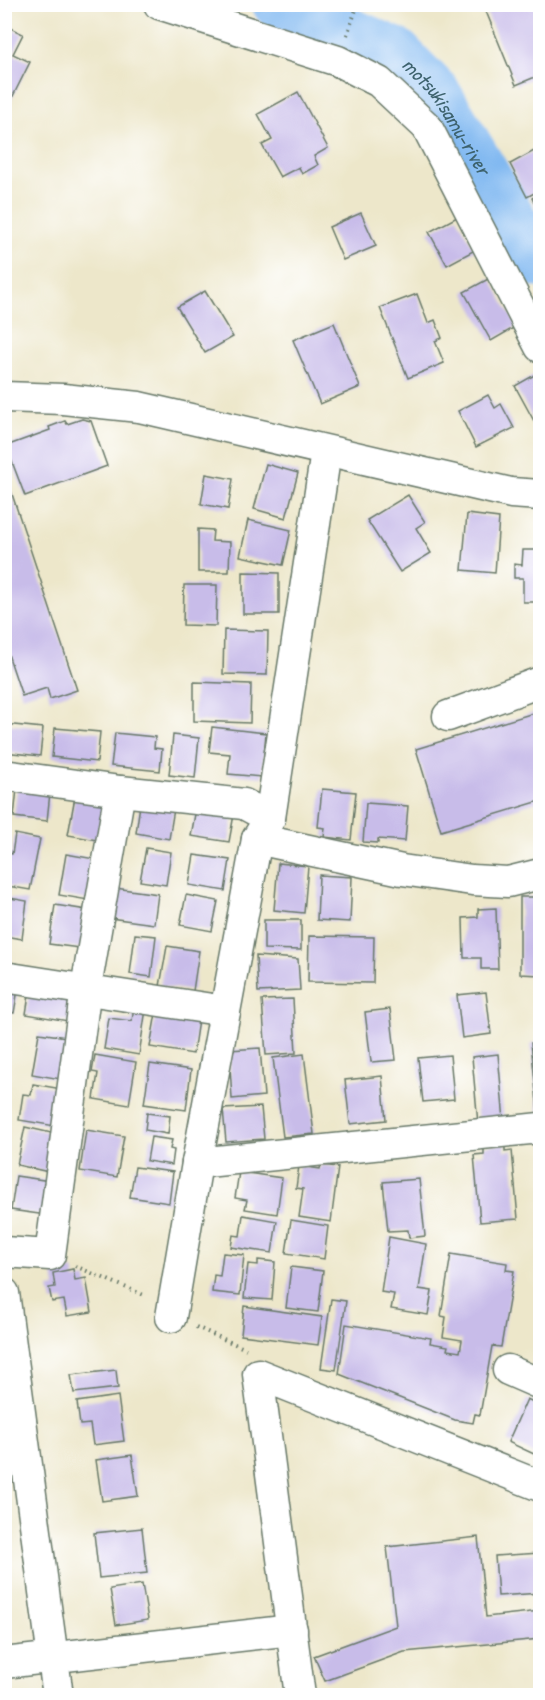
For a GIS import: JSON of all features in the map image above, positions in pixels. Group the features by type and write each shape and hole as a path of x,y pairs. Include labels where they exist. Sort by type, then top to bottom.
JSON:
{"street":[{"path":"159,4 338,61 379,82 427,127 540,347"},
{"path":"4,397 63,399 140,407 326,452 511,493 540,495"},
{"path":"171,1317 196,1163 263,828 326,452"},
{"path":"448,716 540,682"},
{"path":"4,775 120,791 244,804 263,828 402,870 472,880 508,882 540,874"},
{"path":"4,1252 50,1254 86,988 120,791"},
{"path":"4,977 225,1011"},
{"path":"196,1163 540,1128"},
{"path":"4,1293 58,1695"},
{"path":"508,1370 540,1384"},
{"path":"300,1695 258,1374 540,1486"},
{"path":"4,1663 292,1630"}],"path":[{"path":"344,42 358,4"}],"building":[{"path":"483,4 537,4 540,14 540,75 516,85"},
{"path":"4,25 23,34 13,54 30,62 4,114"},
{"path":"298,92 328,148 314,156 318,165 302,174 299,167 280,177 262,145 272,140 258,114"},
{"path":"534,151 540,163 540,190 527,197 510,164"},
{"path":"540,193 540,215 532,198"},
{"path":"361,213 376,246 343,260 329,227"},
{"path":"457,217 475,250 447,265 429,232"},
{"path":"490,278 517,326 491,341 464,292"},
{"path":"205,291 233,337 205,353 177,307"},
{"path":"417,294 428,323 435,320 442,338 435,341 444,363 408,378 380,308"},
{"path":"334,323 360,387 320,404 293,340"},
{"path":"538,373 540,377 540,432 515,386"},
{"path":"488,395 495,408 501,404 514,428 476,447 458,411"},
{"path":"82,419 91,421 107,466 25,496 6,446 50,430 49,427 65,421 67,424"},
{"path":"266,464 298,473 286,518 254,509"},
{"path":"4,470 77,690 50,699 47,688 22,696 4,642"},
{"path":"206,474 233,479 228,509 201,504"},
{"path":"408,495 425,522 416,528 431,553 400,572 367,520"},
{"path":"467,514 499,518 495,573 462,570"},
{"path":"248,520 291,530 283,565 240,556"},
{"path":"198,529 213,530 212,541 230,542 229,572 198,572"},
{"path":"523,550 540,550 540,602 523,602 523,578 514,578 514,564 522,565"},
{"path":"243,572 279,573 279,614 243,614"},
{"path":"184,585 217,585 216,626 183,625"},
{"path":"224,630 268,631 267,675 223,674"},
{"path":"194,682 251,684 250,723 194,721"},
{"path":"540,711 540,801 441,831 416,749"},
{"path":"4,724 43,728 40,756 4,752"},
{"path":"212,727 266,733 262,777 228,774 230,754 209,752"},
{"path":"55,728 100,732 97,762 52,757"},
{"path":"115,733 155,737 154,748 162,749 160,771 111,766"},
{"path":"173,735 199,738 195,778 169,775"},
{"path":"18,779 51,783 47,821 14,817"},
{"path":"322,789 356,792 351,840 324,837 325,828 318,827"},
{"path":"76,791 105,797 97,840 68,835"},
{"path":"141,798 175,803 169,839 136,833"},
{"path":"197,803 235,809 229,842 191,836"},
{"path":"366,803 408,806 405,841 378,839 378,843 363,842"},
{"path":"15,834 40,839 30,890 7,886 9,873 4,873 4,853 12,854"},
{"path":"146,848 171,852 166,885 140,881"},
{"path":"66,854 95,859 88,900 59,895"},
{"path":"194,855 230,860 225,891 189,885"},
{"path":"278,863 308,866 304,913 274,910"},
{"path":"319,875 352,877 350,922 317,920"},
{"path":"115,888 158,894 154,924 110,918"},
{"path":"186,895 218,901 212,931 180,925"},
{"path":"4,897 27,901 22,939 4,936"},
{"path":"520,897 540,897 540,975 520,974"},
{"path":"55,905 87,910 87,949 49,944"},
{"path":"496,908 498,969 481,969 481,958 464,958 463,918 478,917 478,909"},
{"path":"264,920 301,920 301,950 264,949"},
{"path":"135,934 156,936 151,977 130,974"},
{"path":"309,936 374,937 373,983 308,982"},
{"path":"167,946 199,951 193,991 160,986"},
{"path":"256,956 298,959 300,990 258,992"},
{"path":"4,981 19,983 14,1013 4,1012"},
{"path":"31,982 79,990 74,1022 26,1014"},
{"path":"486,992 491,1034 462,1038 457,995"},
{"path":"293,999 296,1053 266,1055 262,1000"},
{"path":"134,1007 146,1009 139,1055 104,1049 109,1018 132,1021"},
{"path":"390,1009 396,1060 371,1062 365,1012"},
{"path":"156,1013 198,1020 193,1054 150,1047"},
{"path":"39,1033 73,1038 66,1080 32,1074"},
{"path":"531,1043 540,1043 540,1111 538,1112"},
{"path":"4,1047 9,1048 6,1069 4,1069"},
{"path":"260,1048 264,1096 232,1099 229,1050"},
{"path":"304,1054 314,1134 283,1137 273,1058"},
{"path":"498,1054 504,1121 478,1124 472,1057"},
{"path":"95,1055 136,1062 129,1105 94,1099 98,1073 92,1072"},
{"path":"450,1055 454,1099 423,1102 418,1058"},
{"path":"150,1064 191,1070 186,1110 144,1104"},
{"path":"382,1076 386,1120 350,1124 345,1080"},
{"path":"33,1084 62,1089 55,1126 19,1120 23,1094 31,1095"},
{"path":"261,1107 264,1139 226,1142 223,1109"},
{"path":"147,1113 170,1116 168,1134 145,1130"},
{"path":"25,1127 56,1134 49,1172 17,1165"},
{"path":"86,1130 124,1136 117,1177 80,1171"},
{"path":"151,1137 172,1140 170,1149 174,1150 172,1165 147,1161"},
{"path":"505,1144 505,1151 512,1150 518,1219 480,1222 474,1155 484,1154 484,1146"},
{"path":"321,1165 338,1167 331,1222 299,1217 303,1189 296,1188 299,1166 320,1169"},
{"path":"135,1167 173,1172 169,1203 130,1197"},
{"path":"239,1172 282,1178 277,1214 245,1209 247,1200 235,1198"},
{"path":"16,1176 57,1182 53,1216 11,1210"},
{"path":"419,1179 425,1236 409,1238 408,1230 388,1231 383,1182"},
{"path":"243,1215 277,1221 272,1253 231,1247 233,1235 240,1236"},
{"path":"291,1220 328,1226 324,1259 286,1253"},
{"path":"389,1237 426,1244 419,1289 432,1291 428,1315 391,1309 394,1294 381,1292"},
{"path":"223,1253 244,1255 240,1295 212,1292 214,1275 220,1276"},
{"path":"451,1254 507,1263 506,1270 514,1271 501,1347 492,1346 480,1415 475,1414 473,1423 455,1420 339,1374 346,1324 431,1338 430,1343 448,1346 447,1350 460,1352 462,1340 443,1337 446,1317 441,1316"},
{"path":"258,1260 275,1262 272,1300 244,1298 248,1264 258,1265"},
{"path":"291,1267 323,1271 318,1312 286,1308"},
{"path":"73,1269 75,1280 86,1278 92,1312 67,1316 64,1300 52,1302 49,1288 55,1287 53,1273"},
{"path":"331,1299 346,1301 336,1370 321,1368"},
{"path":"244,1306 322,1317 318,1345 241,1335"},
{"path":"116,1370 118,1388 74,1393 71,1375"},
{"path":"118,1396 124,1441 93,1445 90,1424 80,1425 77,1402"},
{"path":"527,1399 540,1405 540,1446 536,1455 508,1442"},
{"path":"132,1455 138,1496 102,1501 96,1460"},
{"path":"142,1528 147,1573 99,1578 94,1533"},
{"path":"478,1537 486,1617 540,1611 540,1639 404,1652 325,1681 314,1656 396,1626 387,1547"},
{"path":"540,1553 540,1593 498,1596 495,1556"},
{"path":"142,1584 148,1620 116,1625 110,1589"}],"waterway":[{"name":"motsukisamu-river","path":"276,4 326,21 397,52 437,93 540,264"}]}
